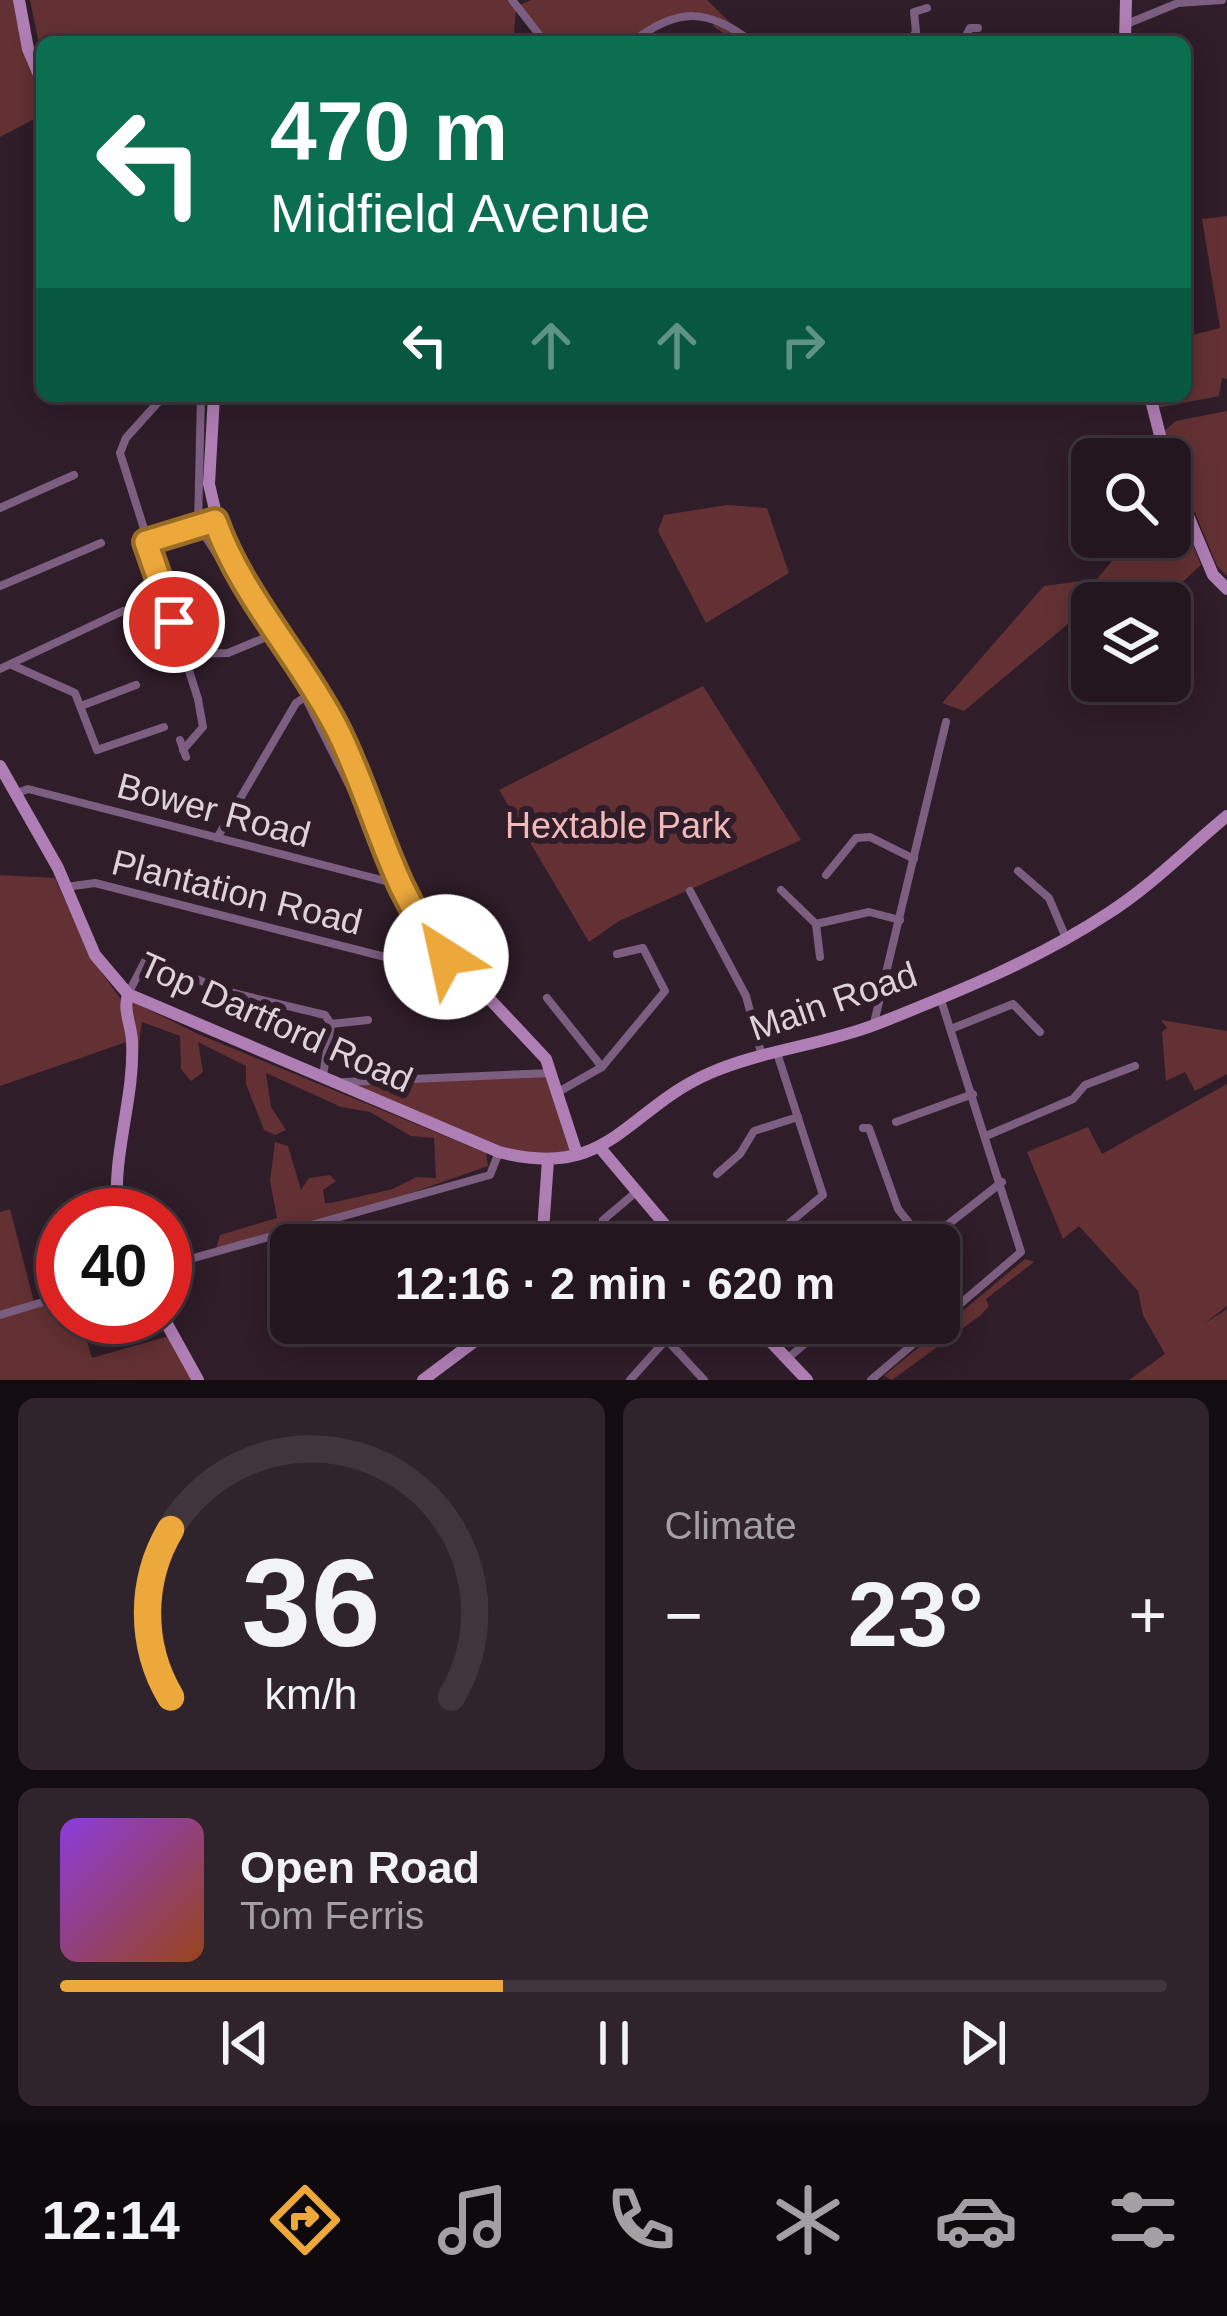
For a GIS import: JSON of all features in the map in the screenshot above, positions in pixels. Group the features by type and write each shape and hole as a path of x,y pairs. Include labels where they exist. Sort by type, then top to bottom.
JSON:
{"street":[{"path":"19,0 36,68"},
{"path":"512,0 540,36"},
{"path":"1126,0 1126,36"},
{"path":"1129,22 1178,4 1222,0"},
{"path":"913,36 914,12 927,8"},
{"path":"643,36 679,16 719,17 744,36"},
{"path":"965,36 970,28 978,28"},
{"path":"158,402 125,438 120,463 188,654 203,727 183,749"},
{"path":"206,402 215,521 230,554 374,809 399,884 422,927 464,977 527,1036 553,1073 577,1154"},
{"path":"206,402 198,525 286,662"},
{"path":"1152,402 1161,438"},
{"path":"0,508 74,475"},
{"path":"146,542 215,521"},
{"path":"1191,522 1213,574 1227,589"},
{"path":"0,586 101,543"},
{"path":"0,668 123,611"},
{"path":"188,654 228,653 269,635"},
{"path":"12,665 75,693 97,750 164,727"},
{"path":"81,706 136,685"},
{"path":"217,838 296,703 310,693"},
{"path":"874,1024 946,722"},
{"name":"Top Dartford Road","path":"0,766 66,887 95,955 128,994 500,1152 548,1160 577,1154"},
{"name":"Bower Road","path":"16,793 28,789 399,884"},
{"name":"Main Road","path":"577,1154 601,1149 682,1088 762,1057 874,1024 1066,938 1113,910 1227,815"},
{"path":"826,875 856,838 869,837 914,859"},
{"path":"1018,871 1048,898 1066,938"},
{"name":"Plantation Road","path":"66,887 95,883 464,977"},
{"path":"781,890 816,924 820,957"},
{"path":"690,891 746,996 762,1057"},
{"path":"816,924 869,912 900,920"},
{"path":"560,1091 602,1067 665,991 643,948 617,955"},
{"path":"115,1188 132,1040 124,1009 146,959 229,992 326,1015 331,1024 327,1080 553,1073"},
{"path":"871,1380 1017,1259 1022,1242 940,997"},
{"path":"548,998 602,1067"},
{"path":"950,1029 1013,1004 1040,1032"},
{"path":"331,1024 368,1020"},
{"path":"777,1053 823,1195 788,1224"},
{"path":"986,1136 1073,1100 1085,1085 1135,1066"},
{"path":"383,1105 386,1093 401,1080"},
{"path":"896,1122 973,1094"},
{"path":"717,1174 754,1131 798,1118"},
{"path":"863,1128 869,1128 898,1209 909,1224"},
{"path":"601,1149 662,1224"},
{"path":"192,1258 490,1175 500,1152"},
{"path":"543,1224 548,1160"},
{"path":"948,1224 1001,1182"},
{"path":"606,1224 603,1220 635,1193"},
{"path":"0,1315 36,1304"},
{"path":"178,1344 198,1380"},
{"path":"423,1380 472,1344"},
{"path":"630,1380 663,1344"},
{"path":"671,1344 704,1380"},
{"path":"773,1344 807,1380"},
{"path":"787,1359 805,1344"}],"green space":[{"path":"0,0 19,0 36,61 36,118 0,137"},
{"path":"30,0 507,0 516,11 514,36 37,36"},
{"path":"531,0 707,0 744,36 728,36 713,26 718,17 679,16 643,36 544,36 520,5"},
{"path":"1227,216 1227,379 1222,378 1219,396 1191,401 1191,335 1220,328 1202,219"},
{"path":"1154,402 1188,402 1156,408"},
{"path":"1227,411 1227,576 1217,566 1191,503 1191,438 1164,438 1162,433 1176,421"},
{"path":"727,505 767,508 789,573 706,623 658,531 664,515"},
{"path":"1191,541 1201,565 1183,582 1074,582 1097,579 1114,558 1191,558"},
{"path":"1071,582 1071,621 964,711 942,703 1044,586"},
{"name":"Hextable Park","path":"703,686 801,840 619,921 589,942 499,790"},
{"path":"0,875 55,878 89,955 120,998 132,1040 0,1086"},
{"path":"129,1000 198,1034 486,1153 488,1166 310,1224 270,1224 270,1235 216,1250 220,1235 277,1218 270,1181 275,1142 288,1146 301,1190 309,1178 330,1175 336,1181 323,1190 325,1203 331,1203 393,1189 416,1177 436,1178 434,1138 411,1136 370,1112 341,1107 266,1073 271,1107 286,1130 275,1135 264,1130 246,1084 246,1066 198,1042 203,1072 191,1081 181,1069 180,1036 142,1022 133,1086"},
{"path":"1161,1020 1227,1031 1227,1074 1195,1091 1185,1072 1166,1081 1162,1032 1167,1028"},
{"path":"553,1073 577,1154 526,1158 331,1082"},
{"path":"1227,1084 1227,1306 1204,1324 1227,1309 1227,1380 1129,1380 1165,1354 1143,1315 1138,1291 1079,1226 1063,1239 1027,1152 1088,1127 1102,1154"},
{"path":"10,1209 36,1306 36,1344 88,1344 92,1358 141,1344 178,1344 197,1380 0,1380 0,1212"},
{"path":"1025,1259 1034,1262 986,1299 989,1306 960,1330 960,1313"},
{"path":"923,1344 941,1344 892,1380 884,1376"}],"route":[{"path":"174,622 146,542 215,521 230,554 335,725 367,790 399,884 422,927 446,957"}]}
